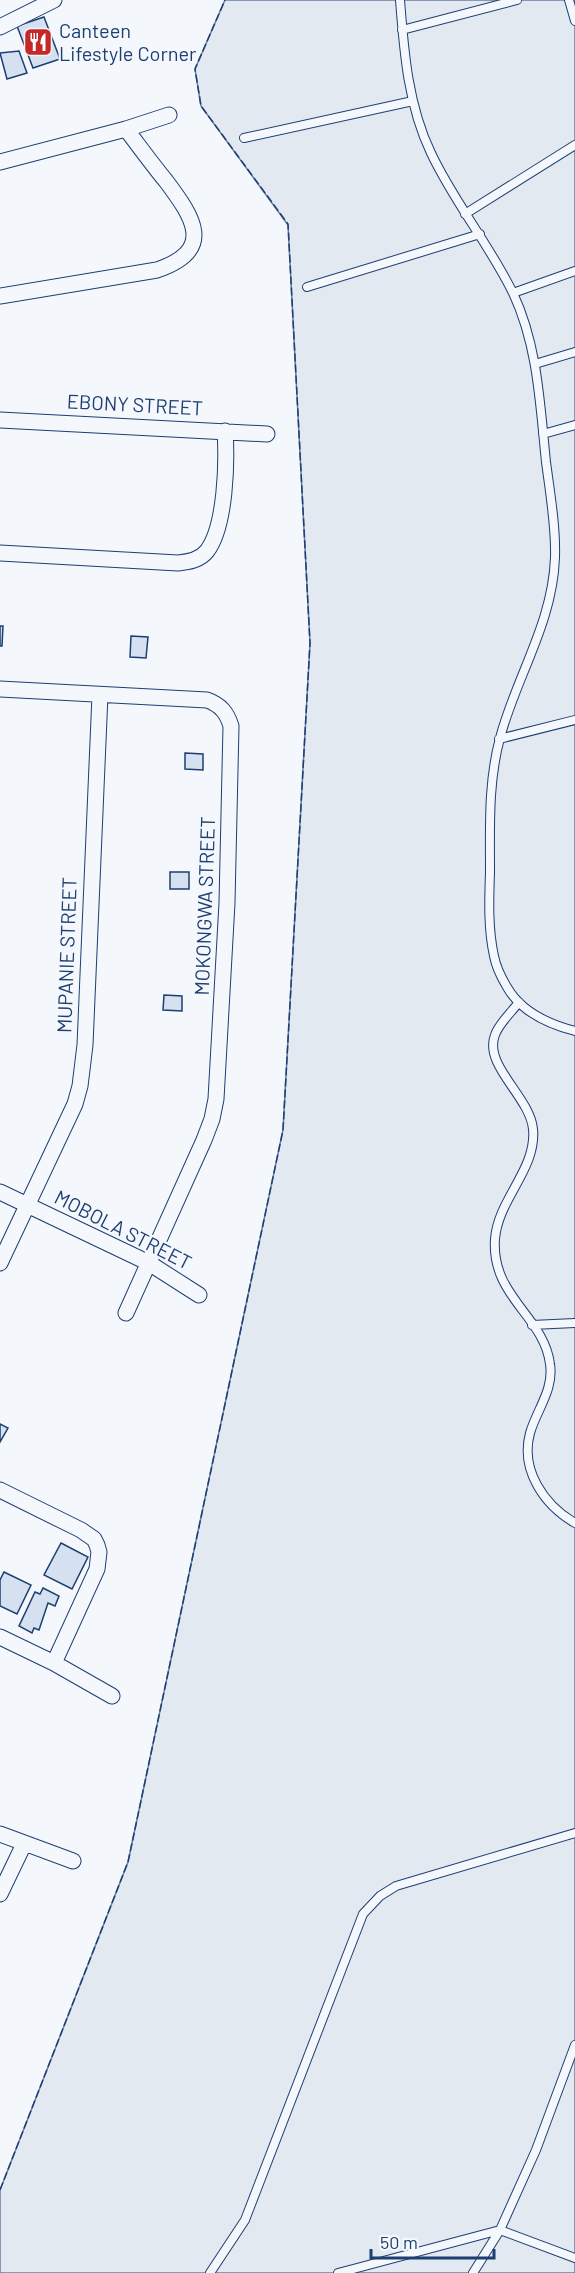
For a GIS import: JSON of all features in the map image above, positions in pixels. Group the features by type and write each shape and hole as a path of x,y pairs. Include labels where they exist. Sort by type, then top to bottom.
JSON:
{"street":[{"path":"0,27 54,0"},
{"path":"0,162 126,129 169,115"},
{"path":"0,296 157,270 179,261 188,253 194,237 191,217 126,129"},
{"name":"EBONY STREET","path":"0,420 267,434"},
{"path":"0,553 178,563 199,558 212,543 223,496 226,478 225,430"},
{"name":"MOKONGWA STREET","path":"0,689 207,700 222,708 227,715 232,737 227,903 216,1099 204,1140 126,1313"},
{"name":"MUPANIE STREET","path":"27,1205 75,1104 80,1086 85,1046 100,695"},
{"name":"MOBOLA STREET","path":"0,1192 149,1263 199,1295"},
{"name":"MOBOLA STREET","path":"0,1263 27,1205"},
{"path":"0,1490 88,1534 97,1545 99,1552 97,1569 54,1663"},
{"path":"0,1637 54,1663 112,1696"},
{"path":"0,1834 73,1861"},
{"path":"0,1894 24,1844"}],"lane":[{"path":"400,0 407,78 419,123 430,152 513,293 524,320 539,385 554,534 553,582 540,634 508,710 493,769 490,800 490,935 499,974 508,990 530,1013 546,1022 575,1031"},
{"path":"402,30 517,0"},
{"path":"568,0 575,21"},
{"path":"244,138 413,101"},
{"path":"465,214 575,145"},
{"path":"307,287 480,234"},
{"path":"513,293 575,271"},
{"path":"535,364 575,352"},
{"path":"543,434 575,425"},
{"path":"499,739 575,720"},
{"path":"519,1002 495,1035 494,1053 503,1073 527,1108 531,1119 533,1140 527,1161 497,1224 495,1255 500,1275 511,1298 532,1325 548,1354 551,1380 530,1432 528,1456 530,1469 541,1494 551,1506 575,1523"},
{"path":"532,1325 575,1323"},
{"path":"210,2273 245,2220 363,1914 380,1896 396,1886 575,1833"},
{"path":"473,2273 500,2230 536,2150 575,2045"},
{"path":"338,2273 500,2230 575,2258"}],"shaded area":[{"path":"225,0 575,0 575,2273 0,2273 0,2190 128,1862 283,1130 310,643 288,225 201,106 195,69"}],"building":[{"name":"Canteen Lifestyle Corner","path":"44,17 60,59 33,68 17,26"},
{"path":"19,51 27,73 7,79 0,53"},
{"path":"0,626 3,626 2,646 0,646"},
{"path":"131,636 148,637 146,658 130,657"},
{"path":"185,753 203,754 203,770 185,769"},
{"path":"170,872 189,872 189,889 170,889"},
{"path":"164,995 182,996 182,1011 163,1010"},
{"path":"0,1424 8,1428 0,1442"},
{"path":"61,1543 88,1557 72,1589 44,1575"},
{"path":"4,1572 31,1585 17,1614 0,1606 0,1580"},
{"path":"43,1588 59,1596 55,1606 48,1603 39,1630 34,1628 32,1633 19,1626 35,1592 40,1594"}],"fence":[{"path":"0,2190 128,1862 283,1130 310,643 288,224 201,106 195,69 225,0"}],"place":[{"name":"Canteen Lifestyle Corner","path":"38,42"}]}
